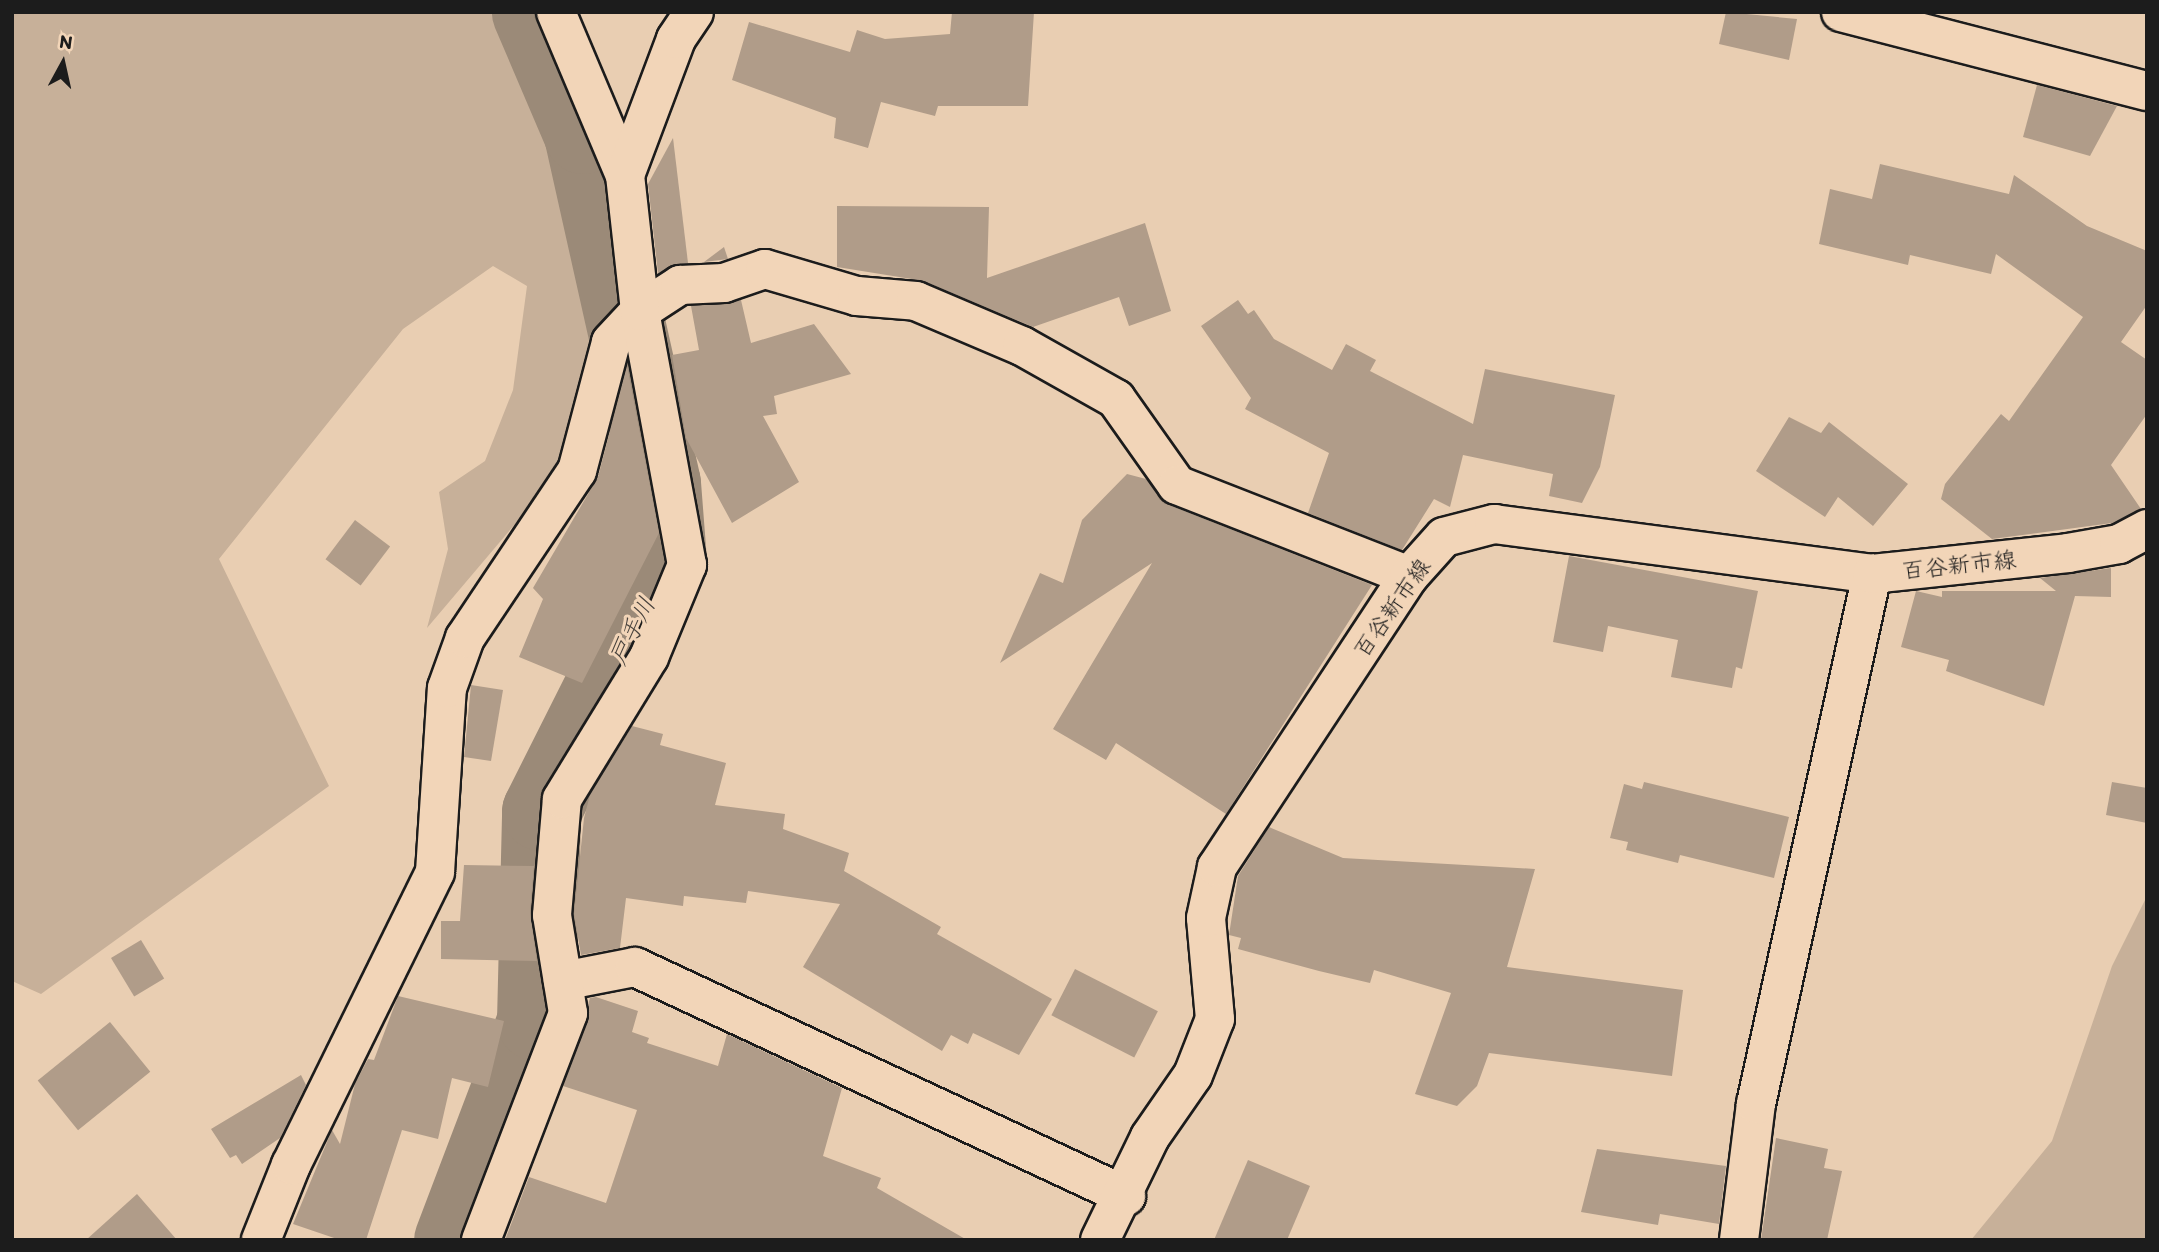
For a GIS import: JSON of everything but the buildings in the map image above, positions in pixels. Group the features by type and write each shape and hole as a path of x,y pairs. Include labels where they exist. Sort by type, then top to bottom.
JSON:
{"street":[{"path":"481,1240 568,1013 552,915 562,799 649,657 687,565 640,311 625,175 556,12"},
{"path":"625,175 676,38 694,12"},
{"path":"1841,12 2147,91"},
{"path":"261,1240 291,1164 435,872 447,688 465,638 578,471 611,342 640,311 680,285 724,283 765,269 857,296 916,302 1022,346 1116,399 1177,485 1409,576"},
{"name":"百谷新市線","path":"1100,1240 1126,1196 1150,1137 1193,1075 1215,1019 1206,918 1217,867 1409,576 1444,537 1494,524 1872,574 2068,553 2119,544 2147,529"},
{"path":"1738,1240 1756,1104 1872,574"},
{"path":"563,981 635,967 1126,1196"}],"shaded area":[{"path":"12,12 505,12 574,195 592,360 559,472 427,628 448,549 439,492 485,461 513,390 527,286 493,266 403,329 219,559 329,786 41,994 12,981"},
{"path":"2147,896 2147,1240 1971,1240 2052,1141 2112,966"}],"waterway":[{"name":"戸手川","path":"453,1240 536,1021 541,811 667,561 661,483 583,134 531,12"}]}
